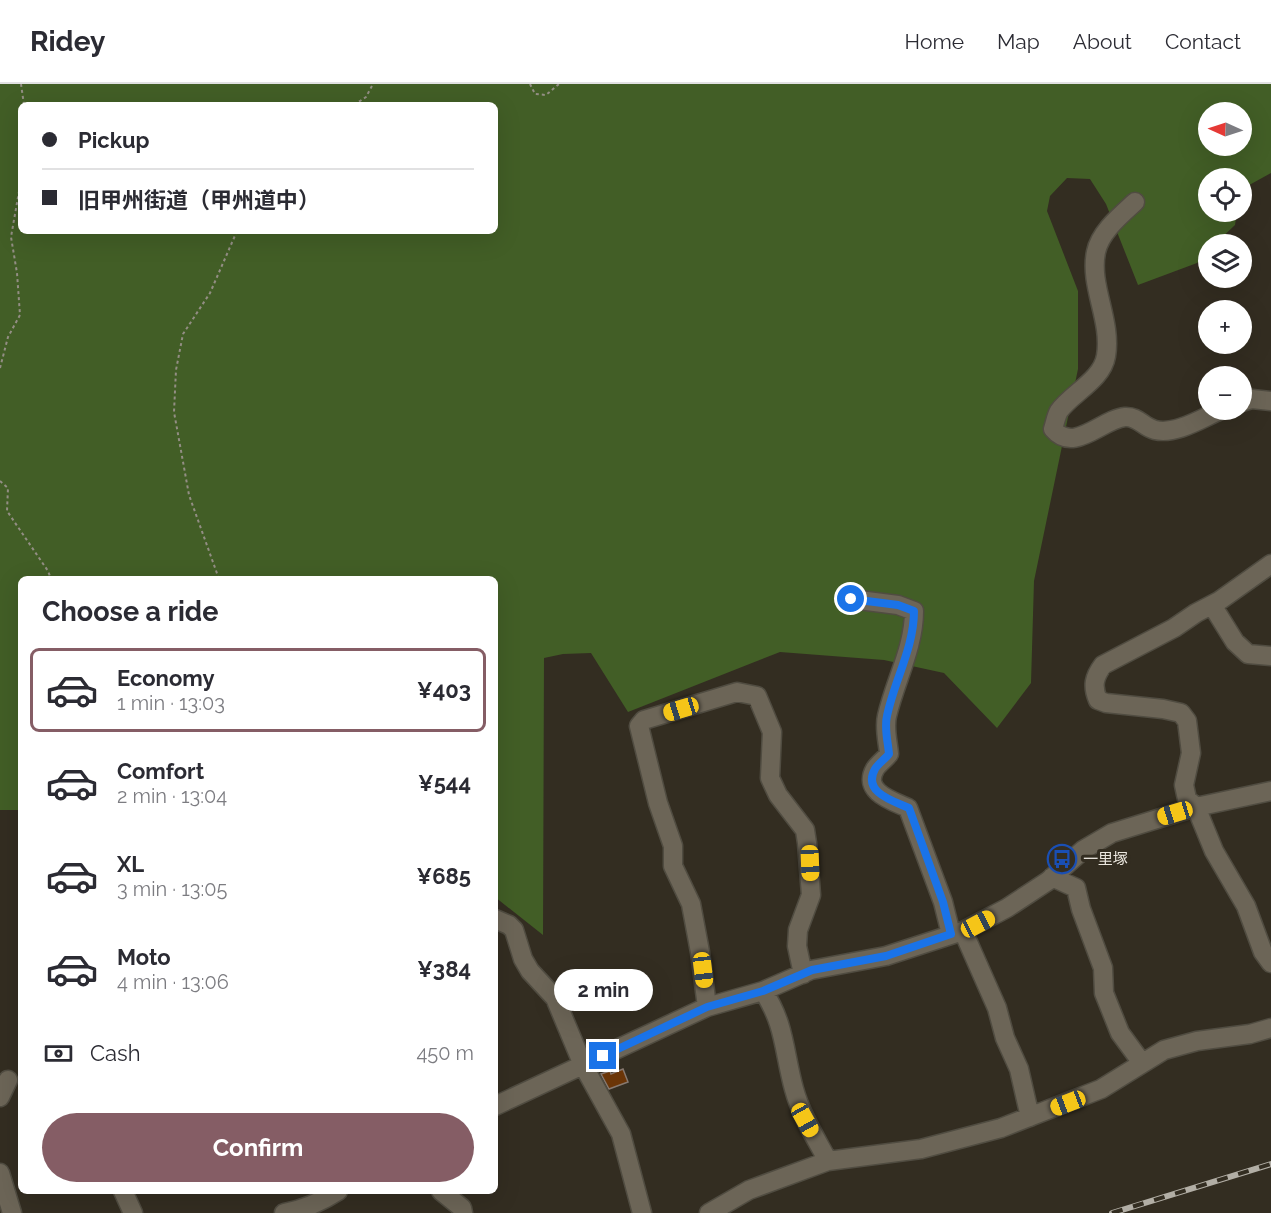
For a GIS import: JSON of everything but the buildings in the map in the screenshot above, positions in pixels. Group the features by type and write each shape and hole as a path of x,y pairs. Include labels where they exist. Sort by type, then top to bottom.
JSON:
{"street":[{"path":"1135,202 1113,224 1096,251 1095,272 1107,328 1106,359 1094,378 1068,401 1058,414 1053,429 1059,435 1074,438 1123,417 1135,418 1154,430 1175,430 1198,420"},
{"path":"1252,399 1271,401"},
{"path":"1266,572 1174,628 1103,665 1095,675 1094,686 1098,700 1106,703 1181,712 1187,721 1191,753 1184,785 1187,799 1196,807 1214,851 1246,906 1263,952 1271,963"},
{"path":"851,599 898,605 914,611 914,625 906,656 886,718 889,754 874,770 872,783 879,795 909,808 939,892 997,1008 1005,1038 1019,1069 1030,1117"},
{"path":"1212,605 1235,642 1248,654 1271,656"},
{"path":"707,1007 691,904 673,866 673,846 658,803 639,726 644,720 737,692 757,696 772,732 770,778 778,795 805,830 811,896 798,930 797,946 803,974"},
{"path":"498,1105 707,1007 763,991 812,970 886,956 957,932 1007,908 1052,877 1083,850 1112,833 1196,807 1271,791"},
{"path":"1052,877 1076,888 1081,909 1103,968 1104,993 1120,1033 1142,1063"},
{"path":"498,920 514,930 523,960 555,998 584,1065 621,1134 642,1213"},
{"path":"763,991 782,1029 794,1090 805,1120 828,1161"},
{"path":"709,1213 749,1190 828,1161 921,1149 1001,1128 1101,1089 1164,1050 1197,1041 1250,1034 1271,1028"},
{"path":"0,1173 12,1213"},
{"path":"124,1194 133,1213"},
{"path":"445,1194 462,1208 463,1213"},
{"path":"285,1213 302,1209 320,1196"}],"path":[{"path":"21,84 24,102"},
{"path":"358,102 366,97 372,84"},
{"path":"530,84 535,94 546,95 559,84"},
{"path":"0,368 8,337 20,315 18,273 11,237 18,197"},
{"path":"218,576 189,495 174,412 176,370 183,334 210,293 236,234"},
{"path":"0,481 8,488 7,511 50,576"}],"green space":[{"path":"0,84 1271,84 1271,173 1252,183 1252,168 1198,168 1198,222 1235,222 1226,234 1198,234 1197,263 1138,285 1106,204 1090,179 1067,178 1050,196 1047,211 1078,291 1078,369 1034,581 1031,683 997,728 944,673 884,660 780,652 628,712 591,653 563,654 544,658 543,935 498,899 498,576 18,576 18,810 0,810"}],"railway":[{"path":"1112,1213 1271,1164"}],"place":[{"name":"一里塚","path":"1062,859"}],"route":[{"path":"603,1056 707,1007 763,991 812,970 886,956 951,934 943,902 909,808 879,795 872,783 874,770 889,754 886,718 906,656 914,625 914,611 898,605 851,599"}]}
